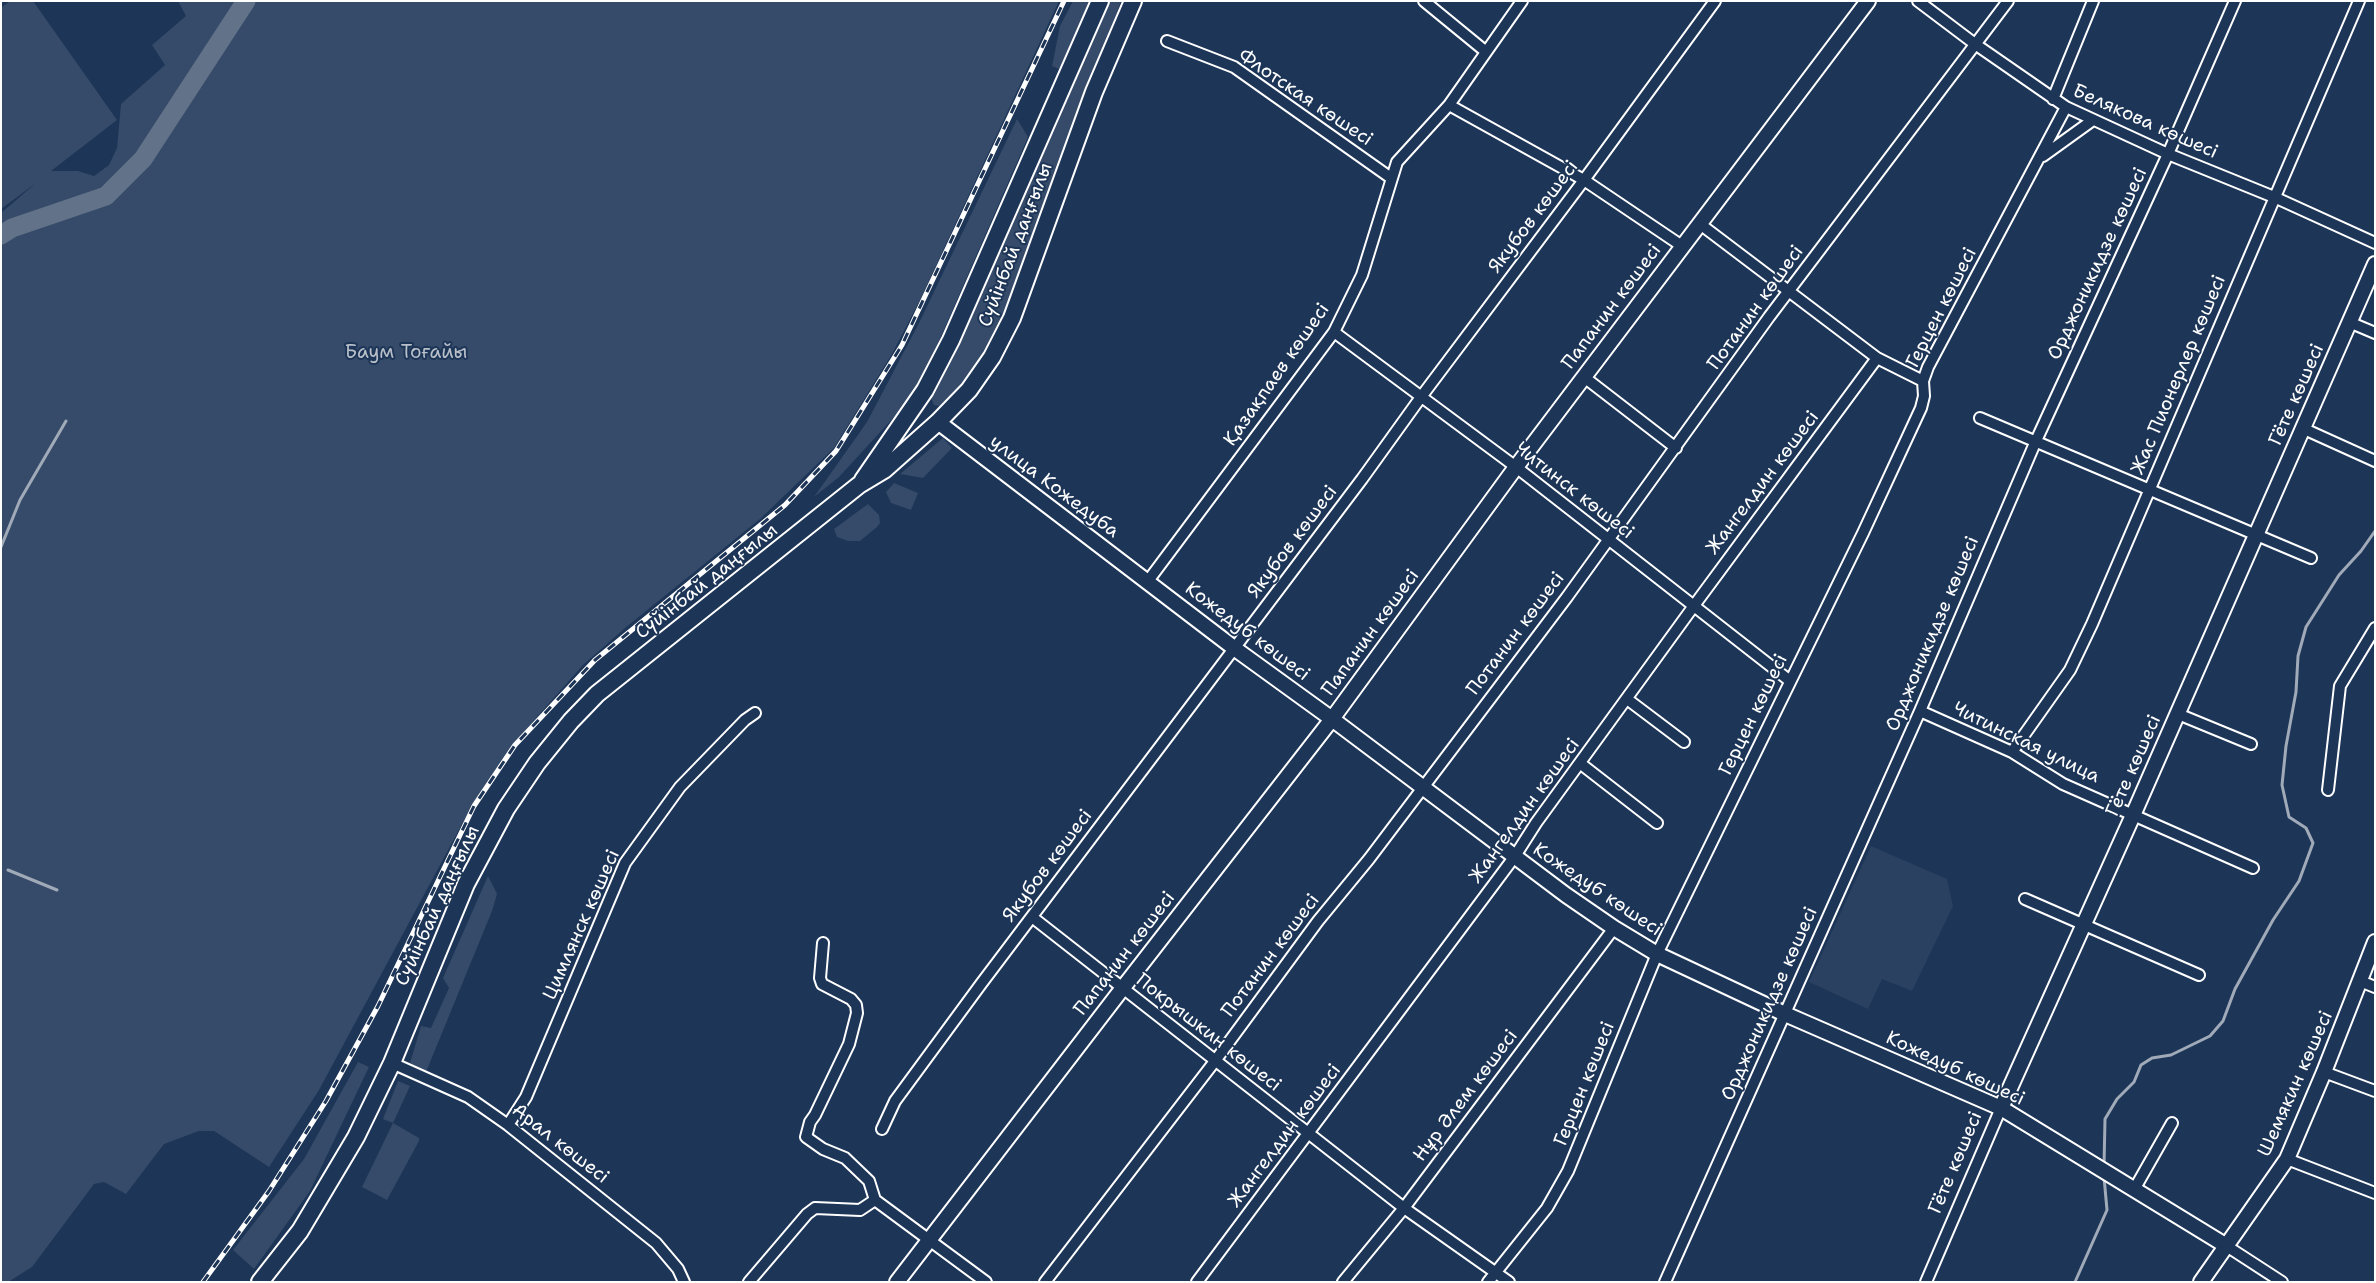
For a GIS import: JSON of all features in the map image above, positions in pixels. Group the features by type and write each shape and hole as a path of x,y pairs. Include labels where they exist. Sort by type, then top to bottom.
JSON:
{"main road":[{"name":"Сүйінбай даңғылы","path":"859,485 925,390 951,340 1100,1"},
{"name":"Сүйінбай даңғылы","path":"260,1282 300,1231 356,1137 392,1063 466,884 506,809 554,742 597,694 859,485 884,470 938,422 969,390 992,357 1012,318 1094,92 1132,1"}],"street":[{"path":"1424,1 1485,51"},
{"name":"Қазақпаев көшесі","path":"1148,581 1334,332 1362,275 1397,162 1449,105 1485,51 1522,1"},
{"name":"Якубов көшесі","path":"882,1129 895,1101 1362,479 1715,1"},
{"name":"Папанин көшесі","path":"898,1282 1332,719 1516,467 1868,1"},
{"name":"Белякова көшесі","path":"1918,1 1975,44 2053,99 2066,106 2168,154 2274,197 2375,243"},
{"name":"Потанин көшесі","path":"1046,1282 1215,1061 1318,921 1369,859 1608,541 1790,291 2008,1"},
{"path":"2053,99 2094,1"},
{"name":"Орджоникидзе көшесі","path":"1665,1282 1920,711 2034,443 2168,154 2235,1"},
{"name":"Жас Пионерлер көшесі","path":"2012,752 2070,670 2092,624 2359,1"},
{"name":"Флотская көшесі","path":"1168,41 1234,67 1392,178"},
{"path":"1449,105 1584,180 1682,246"},
{"name":"Герцен көшесі","path":"1488,1282 1547,1208 1568,1171 1657,954 1921,408 1924,396 1923,381 1928,367 2066,106"},
{"path":"2040,158 2093,120"},
{"path":"1700,224 1878,358 1923,381"},
{"name":"Гёте көшесі","path":"1926,1282 2001,1108 2134,814 2375,264"},
{"path":"2349,322 2375,333"},
{"name":"Читинск көшесі","path":"1334,332 1516,467 1608,541 1790,681"},
{"name":"Жангелдин көшесі","path":"1197,1282 1515,856 1536,823 1581,764 1693,607 1878,358"},
{"path":"1584,377 1676,448"},
{"path":"1980,418 2034,443 2310,558"},
{"name":"улица Кожедуба","path":"938,422 1148,581"},
{"path":"2302,428 2375,461"},
{"name":"Кожедуб көшесі","path":"1148,581 1234,648 1614,928 1657,954 1784,1014 2001,1108 2135,1188"},
{"path":"2328,790 2340,686 2375,628"},
{"path":"1627,699 1684,742"},
{"name":"Читинская улица","path":"1920,711 2012,752 2063,784 2253,868"},
{"name":"Цимлянск көшесі","path":"508,1125 526,1097 625,863 680,787 745,720 755,713"},
{"path":"2178,714 2251,744"},
{"path":"1581,764 1657,823"},
{"path":"2025,899 2199,975"},
{"name":"Покрышкин көшесі","path":"1032,917 1404,1208 1509,1282"},
{"name":"Нұр Әлем көшесі","path":"1343,1282 1404,1208 1614,928"},
{"name":"Шемякин көшесі","path":"2201,1282 2287,1159 2324,1072 2375,942"},
{"path":"823,943 820,978 822,984 851,999 856,1005 857,1013 849,1044 816,1114 810,1122 806,1137 823,1150 845,1158 869,1181 875,1200 986,1282"},
{"path":"2360,981 2375,987"},
{"name":"Арал көшесі","path":"392,1063 468,1097 508,1125 656,1243 678,1269 684,1282"},
{"path":"2324,1072 2375,1091"},
{"path":"2172,1123 2135,1188 2282,1282"},
{"path":"2287,1159 2375,1193"},
{"path":"749,1282 806,1214 815,1208 860,1210 875,1200"}],"shaded area":[{"path":"1871,846 1947,879 1953,906 1912,991 1882,979 1868,1009 1809,982"}],"green space":[{"name":"Баум Тоғайы","path":"10,1 33,1 117,120 51,171 78,171 94,176 109,165 117,148 121,104 165,65 152,45 186,16 178,1 1059,1 920,300 892,354 834,448 760,519 625,628 583,665 514,743 475,800 319,1090 269,1167 214,1131 199,1131 164,1144 126,1194 104,1182 94,1184 32,1267 8,1282 1,1282 1,213 36,183 1,209 1,8"},
{"path":"1073,1 1091,1 1059,69 1052,66 1060,26"},
{"path":"1110,1 1121,1 1002,327 966,380 939,406 934,405 931,398 960,340"},
{"path":"1017,119 1028,137 922,380 894,417 839,477 814,497 867,422 919,323"},
{"path":"943,438 952,448 923,478 900,474"},
{"path":"894,483 918,493 911,510 891,503 886,492"},
{"path":"868,504 879,515 880,523 877,527 860,541 848,541 837,537 834,529"},
{"path":"488,876 497,894 492,911 426,1072 410,1063 421,1026 431,1028 449,988 443,978"},
{"path":"358,1062 369,1067 310,1191 254,1269 233,1250 304,1159"},
{"path":"398,1081 410,1086 393,1123 383,1119"},
{"path":"393,1123 419,1138 419,1141 387,1200 362,1187"}],"waterway":[{"path":"1,235 12,228 106,196 143,159 246,1"},
{"path":"1,547 20,500 66,421"},
{"path":"2104,1166 2105,1119 2117,1099 2134,1082 2141,1065 2152,1058 2171,1055 2210,1036 2223,1021 2235,989 2273,920 2299,881 2313,843 2306,828 2289,817 2282,785 2286,746 2296,692 2298,656 2306,627 2339,575 2361,551 2375,531"},
{"path":"8,870 57,890"},
{"path":"2075,1282 2107,1210 2104,1177"}],"railway":[{"path":"203,1282 269,1191 326,1101 378,1006 474,806 515,745 595,660 785,505 836,451 902,345 1064,1"}]}
